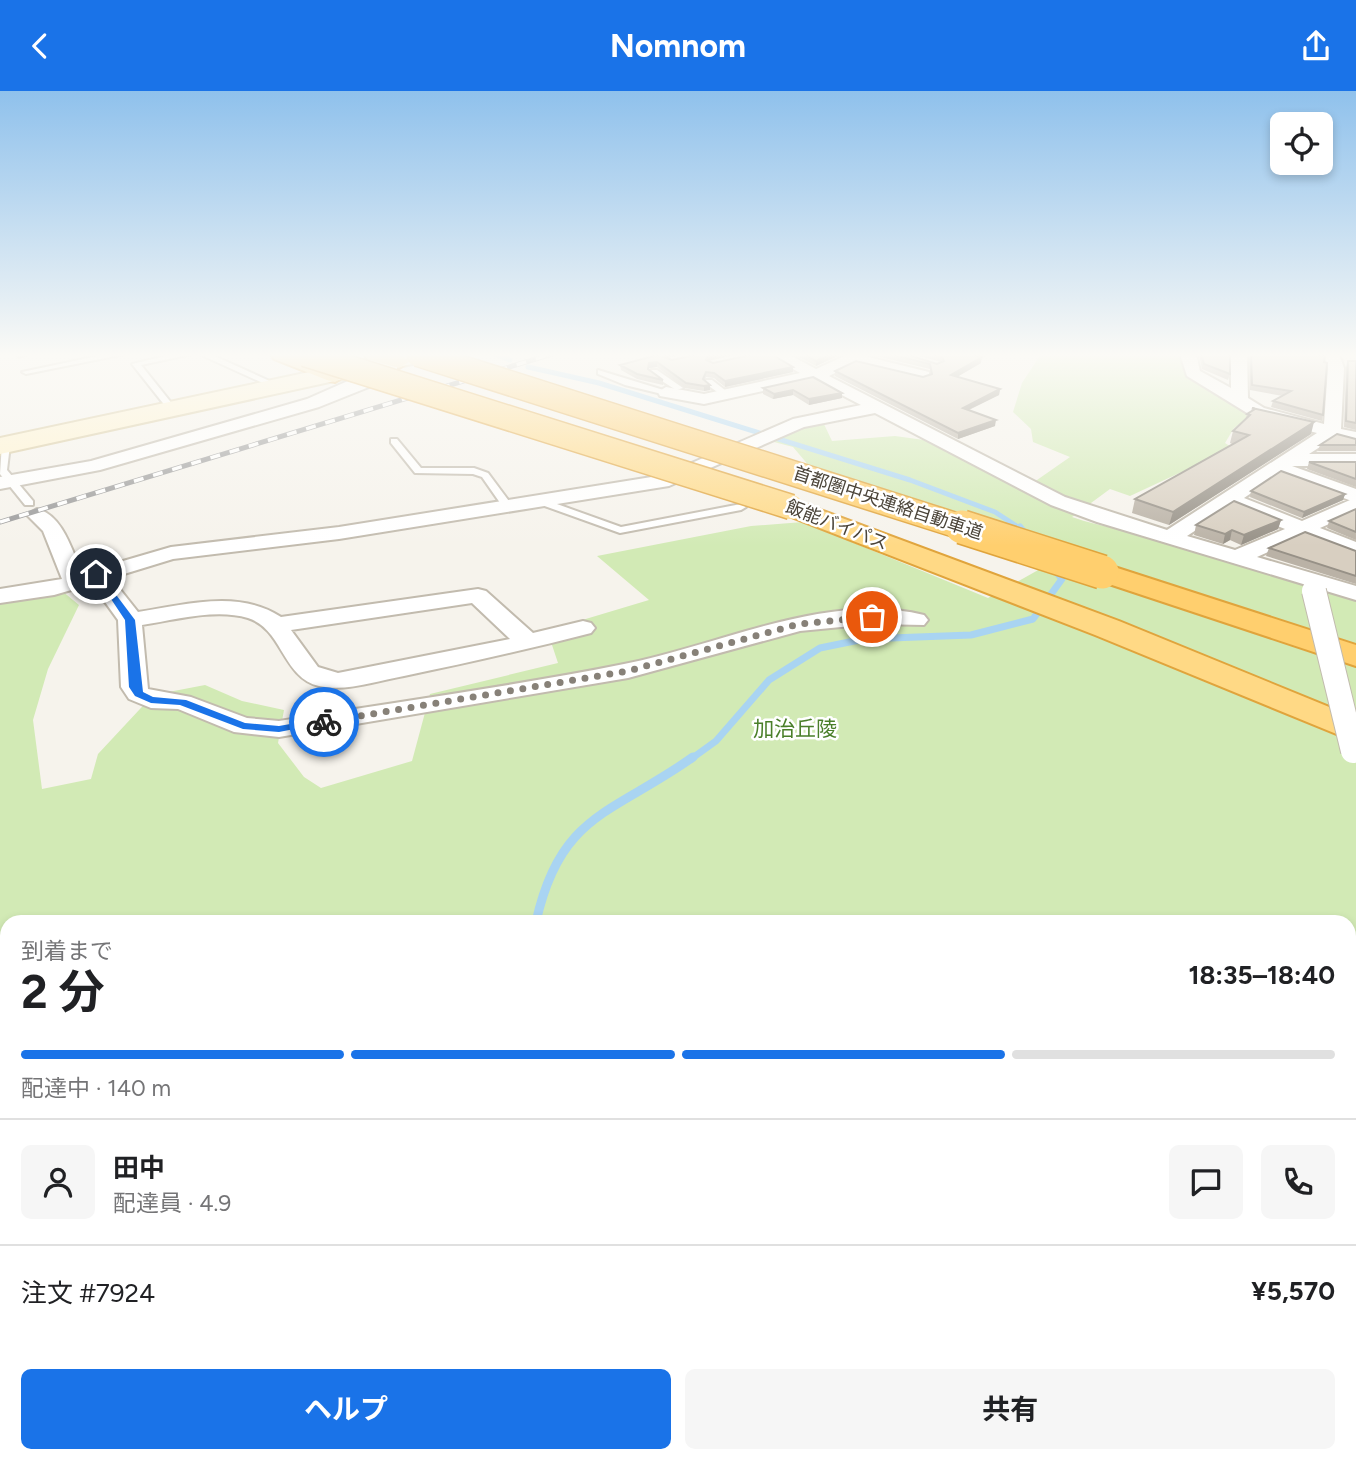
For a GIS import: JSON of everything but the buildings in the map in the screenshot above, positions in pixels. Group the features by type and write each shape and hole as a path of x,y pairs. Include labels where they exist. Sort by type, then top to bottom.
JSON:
{"highway":[{"name":"飯能バイパス","path":"516,418 799,503"},
{"name":"飯能バイパス","path":"517,418 799,503 1356,712"},
{"name":"首都圏中央連絡自動車道","path":"602,418 1356,634"},
{"name":"首都圏中央連絡自動車道","path":"656,418 1110,565 1356,656"},
{"name":"飯能バイパス","path":"1114,623 1355,747"}],"main road":[{"path":"2,446 135,418"}],"street":[{"path":"5,482 93,466 261,418"},
{"path":"0,596 85,577 170,553 338,533 509,508 669,480 799,423 824,418"},
{"path":"894,418 1058,501 1104,518 1335,586 1355,747"},
{"path":"1281,418 1356,438"},
{"path":"1332,418 1332,431"},
{"path":"1171,537 1332,431"},
{"path":"1284,464 1356,460"},
{"path":"1284,464 1356,496"},
{"path":"1229,499 1356,550"},
{"path":"1238,557 1356,505"},
{"path":"33,509 52,529 85,577 130,620 134,687 138,694 151,700 182,702 243,726 279,729 628,671 799,624 872,617 916,620"},
{"path":"275,625 466,596 478,597 526,640"},
{"path":"130,620 242,609 260,614 275,625 303,669 322,681 338,681 485,652 583,628"}],"lane":[{"path":"394,441 418,471 474,471 485,475 509,508"},
{"path":"2,446 5,482 33,509"},
{"path":"543,502 620,530 741,507"}],"green space":[{"name":"加治丘陵","path":"1019,418 1249,418 1234,428 1225,443 1233,448 1130,496 1110,489 1072,517 1165,539 1356,599 1356,915 0,915 0,598 61,590 79,605 48,669 33,720 42,789 91,779 98,754 153,695 205,685 242,701 284,710 278,743 304,777 321,788 412,761 430,694 558,663 551,642 579,621 649,600 597,556 751,526 803,522 988,598 1040,569 833,494 793,447 774,442 802,426 823,422 832,441 895,436 924,440 1018,487 1037,480 1070,457 1033,442 1031,429"}],"waterway":[{"path":"711,418 910,480 995,512 1021,529"},
{"path":"1020,527 1026,535"},
{"path":"691,759 716,741 769,680 820,648 864,639 971,635 1033,619 1062,579 1054,569"},
{"path":"538,915 546,886 559,858 575,837 614,806 693,757"}],"railway":[{"path":"0,522 342,418"}],"way so far":[{"path":"324,722 628,671 799,624 872,617"}],"route":[{"path":"96,574 130,620 134,687 138,694 151,700 182,702 243,726 279,729 324,722"}]}
